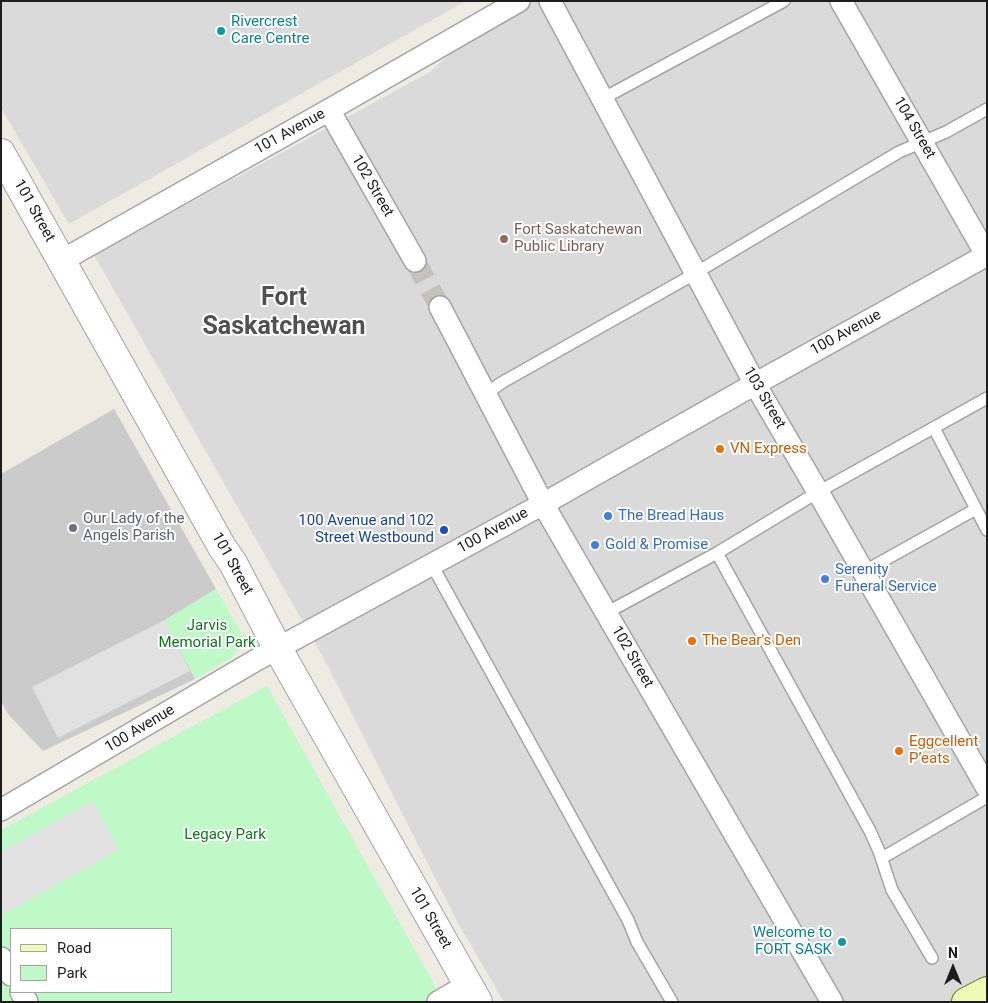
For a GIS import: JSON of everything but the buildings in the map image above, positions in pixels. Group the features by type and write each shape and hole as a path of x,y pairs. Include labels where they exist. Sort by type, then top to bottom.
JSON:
{"main road":[{"path":"966,1002 987,991"}],"street":[{"name":"101 Avenue","path":"61,261 519,1"},
{"name":"103 Street","path":"550,1 755,384 987,788"},
{"name":"104 Street","path":"841,1 987,255"},
{"name":"102 Street","path":"329,110 415,261"},
{"name":"101 Street","path":"1,153 473,993"},
{"name":"100 Avenue","path":"1,810 258,659 432,565 987,255"},
{"name":"102 Street","path":"440,308 542,504 832,1002"},
{"path":"1,958 10,973"},
{"path":"438,1002 473,993"}],"lane":[{"path":"602,99 784,1"},
{"path":"486,395 501,383 696,273 899,152 946,132 987,109"},
{"path":"606,613 717,553 818,492 987,398"},
{"path":"934,428 987,530"},
{"path":"863,572 976,509"},
{"path":"717,553 870,831 882,858 892,890 932,958"},
{"path":"432,565 628,920 637,942 672,1002"},
{"path":"882,858 987,797"}],"shaded area":[{"path":"1,1 466,1 69,224 1,108"},
{"path":"510,1 987,1 987,1002 504,1002 458,923 323,657 94,255 430,72"},
{"path":"114,409 216,589 165,620 195,679 43,751 8,714 1,701 1,474"},
{"path":"165,620 190,671 58,738 32,687"},
{"path":"93,801 119,850 1,915 1,852"}],"green space":[{"name":"Jarvis Memorial Park","path":"216,589 245,639 234,656 195,679 165,620"},
{"name":"Legacy Park","path":"267,686 444,1002 1,1002 1,830"}],"tunnel":[{"path":"415,261 440,307"}],"place":[{"name":"Rivercrest Care Centre","path":"221,31"},
{"name":"Fort Saskatchewan Public Library","path":"504,239"},
{"name":"VN Express","path":"720,449"},
{"name":"The Bread Haus","path":"608,516"},
{"name":"Our Lady of the Angels Parish","path":"73,528"},
{"name":"100 Avenue and 102 Street Westbound","path":"444,530"},
{"name":"Gold & Promise","path":"595,545"},
{"name":"Serenity Funeral Service","path":"825,579"},
{"name":"The Bear's Den","path":"692,641"},
{"name":"Eggcellent P’eats","path":"899,751"},
{"name":"Welcome to FORT SASK","path":"842,942"}],"district":[{"name":"Fort Saskatchewan","path":"284,314"}]}
